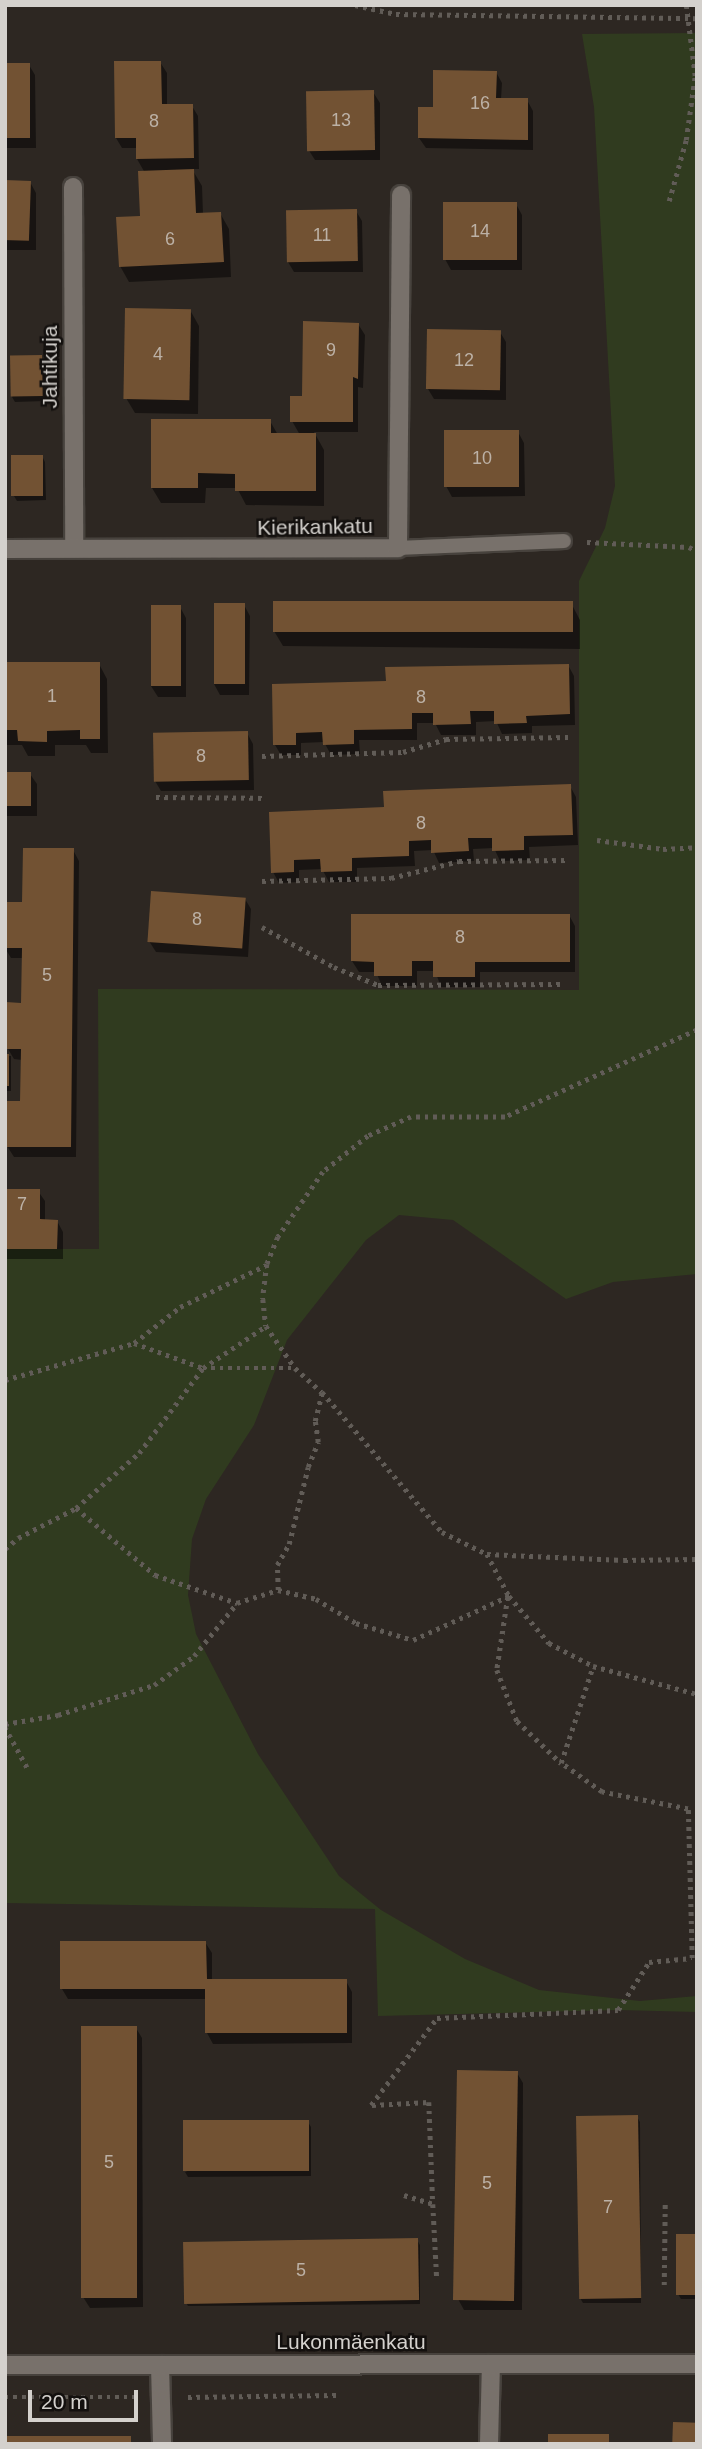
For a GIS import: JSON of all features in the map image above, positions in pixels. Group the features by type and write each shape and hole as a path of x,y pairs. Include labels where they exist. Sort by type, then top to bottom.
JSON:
{"street":[{"name":"Jahtikuja","path":"73,187 74,548"},
{"name":"Kierikankatu","path":"5,549 263,551 398,548 401,195"},
{"path":"489,2444 491,2364"},
{"name":"Lukonmäenkatu","path":"5,2365 697,2364"},
{"path":"160,2365 162,2444"}],"lane":[{"path":"398,548 564,541"}],"path":[{"path":"355,5 396,14 697,18"},
{"path":"669,201 686,139 695,76 686,5"},
{"path":"564,541 689,547 697,551"},
{"path":"262,755 403,752 446,739 568,737"},
{"path":"156,797 262,798"},
{"path":"597,839 663,849 697,847"},
{"path":"262,881 391,877 458,862 569,860"},
{"path":"262,927 334,967 378,985 564,984"},
{"path":"697,1030 505,1117 411,1117 368,1136 323,1172 278,1237 267,1264 263,1298 266,1326 295,1368 322,1392 442,1532 487,1554 697,1559"},
{"path":"5,1380 134,1343 180,1307 267,1264"},
{"path":"5,1549 18,1538 76,1508 139,1453 203,1368 266,1326"},
{"path":"134,1343 203,1368 295,1368"},
{"path":"278,1590 277,1564 289,1544 318,1442 315,1422 322,1392"},
{"path":"76,1508 155,1575 237,1603"},
{"path":"487,1554 509,1596 549,1643 593,1666 697,1694"},
{"path":"27,1767 5,1726 58,1715 155,1685 194,1656 237,1603 278,1590 316,1599 356,1623 413,1640 509,1596"},
{"path":"509,1596 497,1670 517,1721 562,1763 602,1791 697,1810"},
{"path":"562,1763 593,1666"},
{"path":"437,2280 429,2102 371,2105 437,2018 618,2010 649,1962 692,1958 688,1809"},
{"path":"404,2195 433,2204"},
{"path":"664,2285 665,2201"}],"green space":[{"path":"697,33 697,1274 613,1282 566,1299 453,1220 399,1215 366,1240 287,1340 254,1425 206,1499 192,1539 188,1595 196,1634 258,1754 339,1876 381,1910 465,1959 539,1990 640,2001 697,1996 697,2012 618,2010 378,2016 375,1909 5,1903 5,1249 99,1249 98,989 579,990 579,581 605,528 615,486 594,107 582,34"}],"building":[{"path":"114,61 161,61 162,104 193,104 194,158 136,159 136,138 115,138"},
{"path":"5,63 30,63 30,138 5,138"},
{"path":"433,70 497,71 496,98 528,98 528,140 418,138 418,107 433,107"},
{"path":"374,90 375,150 307,151 306,91"},
{"path":"194,169 196,213 221,212 224,262 119,267 116,217 140,216 138,171"},
{"path":"5,180 31,181 29,241 5,240"},
{"path":"443,202 517,202 517,260 443,260"},
{"path":"357,209 358,261 287,262 286,210"},
{"path":"125,308 191,309 189,400 123,399"},
{"path":"303,321 359,323 358,379 353,377 353,422 290,422 290,396 302,396"},
{"path":"427,329 501,330 500,390 426,389"},
{"path":"42,355 43,396 11,397 10,356"},
{"path":"151,419 271,419 271,433 316,433 316,491 235,491 235,474 198,473 198,488 151,488"},
{"path":"444,430 519,430 519,487 444,487"},
{"path":"11,455 43,455 43,496 11,496"},
{"path":"273,601 573,601 573,632 273,632"},
{"path":"214,603 245,603 245,684 214,684"},
{"path":"151,605 181,605 181,686 151,686"},
{"path":"5,662 100,662 100,739 80,739 80,730 47,731 47,742 18,741 17,730 5,730"},
{"path":"569,664 570,714 526,716 527,723 494,724 494,711 470,711 471,724 433,725 433,713 412,713 412,729 354,730 354,744 323,745 322,732 296,733 296,745 273,745 272,684 386,681 385,667"},
{"path":"248,731 249,780 154,782 153,733"},
{"path":"5,772 31,772 31,806 5,806"},
{"path":"571,784 573,835 524,836 524,850 492,851 492,838 468,838 469,851 431,853 431,840 409,841 409,856 352,858 352,871 321,872 320,859 294,860 294,872 271,873 269,812 384,807 383,791"},
{"path":"23,848 74,848 71,1147 6,1147 6,1101 20,1101 21,1049 6,1049 6,1002 21,1003 22,948 5,948 5,902 22,902"},
{"path":"151,891 246,898 242,949 147,942"},
{"path":"351,914 570,914 570,962 475,962 475,977 433,977 433,961 412,961 412,976 374,976 374,962 351,961"},
{"path":"5,1054 9,1054 9,1086 5,1086"},
{"path":"5,1189 40,1189 40,1219 58,1220 57,1249 5,1249"},
{"path":"60,1941 206,1941 207,1979 347,1979 347,2033 205,2033 205,1989 60,1989"},
{"path":"81,2026 137,2026 137,2298 81,2298"},
{"path":"457,2070 518,2071 514,2301 453,2300"},
{"path":"638,2115 641,2298 579,2299 576,2116"},
{"path":"183,2120 309,2120 309,2171 183,2171"},
{"path":"676,2234 697,2234 697,2295 676,2295"},
{"path":"418,2238 419,2300 184,2304 183,2242"},
{"path":"673,2422 697,2423 696,2444 672,2444"},
{"path":"548,2434 609,2434 609,2444 548,2444"},
{"path":"5,2436 131,2436 131,2444 5,2444"}]}
